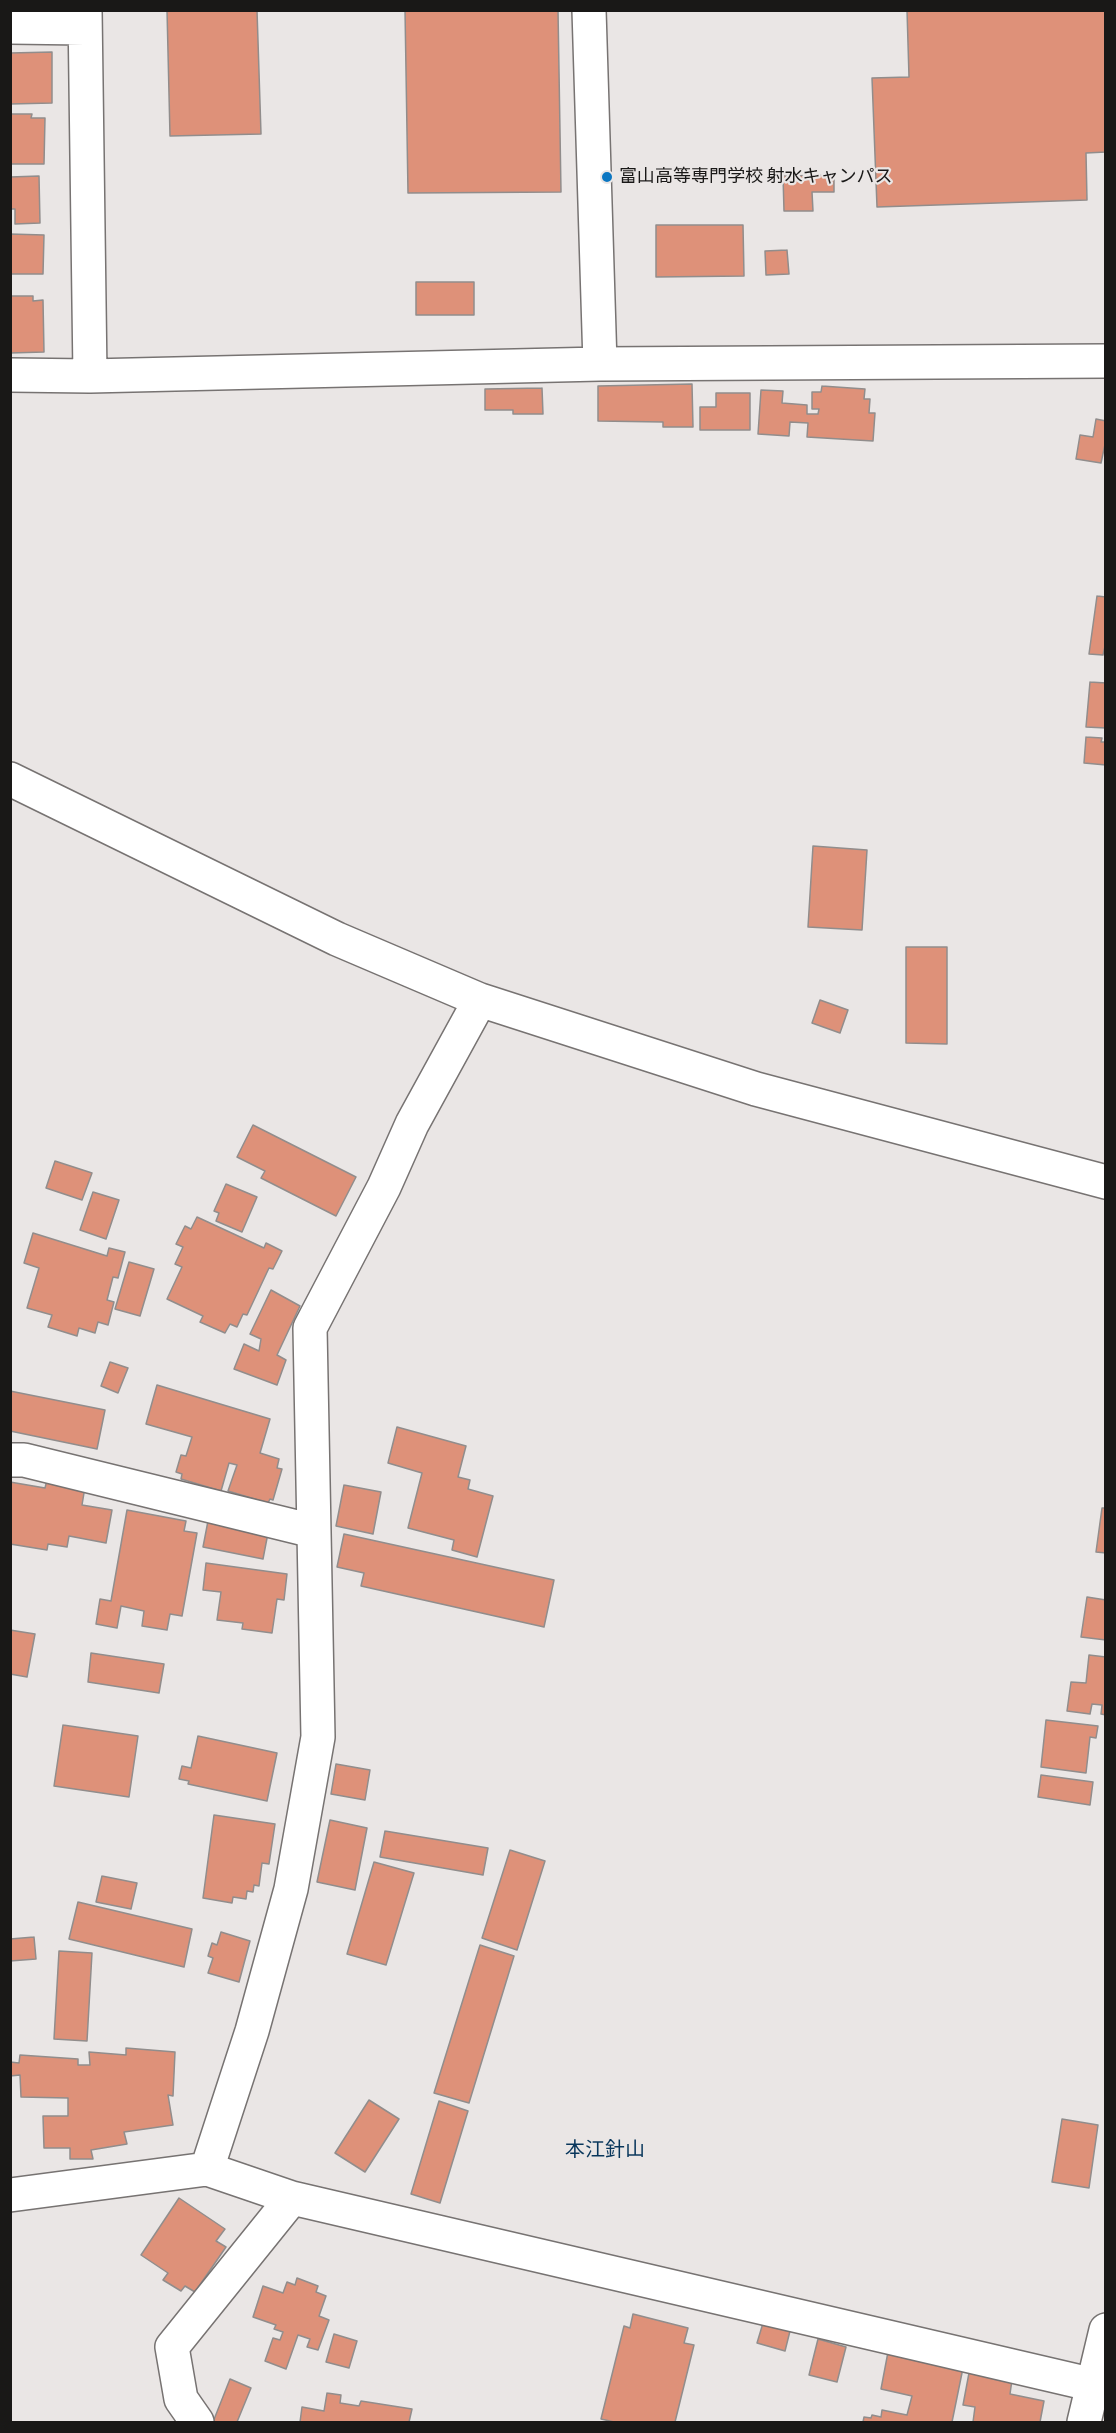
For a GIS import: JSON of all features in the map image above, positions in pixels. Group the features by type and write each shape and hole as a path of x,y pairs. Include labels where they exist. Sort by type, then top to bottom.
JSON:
{"street":[{"path":"589,10 600,364"},
{"path":"10,27 85,19 90,376"},
{"path":"10,375 90,376 600,364 1106,361"},
{"path":"10,779 338,939 480,1000 756,1089 1106,1182"},
{"path":"207,2169 252,2031 291,1890 318,1737 310,1328 384,1187 412,1124 480,1000"},
{"path":"10,1460 24,1460 313,1531"},
{"path":"10,2195 207,2169 292,2198 1094,2385"},
{"path":"197,2422 181,2398 172,2347 292,2198"},
{"path":"1084,2422 1106,2330"}],"building":[{"path":"167,10 257,10 261,134 170,136"},
{"path":"405,10 558,10 561,192 408,193"},
{"path":"907,10 1106,10 1106,152 1086,153 1087,200 877,207 872,78 909,77"},
{"path":"52,52 52,103 10,104 10,53"},
{"path":"10,114 32,114 31,118 45,118 44,164 10,164"},
{"path":"834,175 834,192 812,192 813,211 784,211 783,176"},
{"path":"39,176 40,223 15,224 15,209 10,209 10,177"},
{"path":"656,225 743,225 744,276 656,277"},
{"path":"10,234 44,235 43,274 10,274"},
{"path":"787,250 789,274 766,275 765,251"},
{"path":"416,282 474,282 474,315 416,315"},
{"path":"11,296 33,296 33,301 43,300 44,352 10,353"},
{"path":"692,384 693,427 663,427 663,422 598,421 598,386"},
{"path":"822,386 865,389 864,399 870,399 869,413 875,413 873,441 807,437 808,423 790,422 789,436 758,434 761,390 783,391 782,403 807,405 807,414 818,414 819,409 812,409 812,392 821,392"},
{"path":"542,388 543,414 513,414 513,410 485,410 485,389"},
{"path":"716,393 750,393 750,430 700,430 700,407 716,407"},
{"path":"1096,419 1106,421 1106,440 1101,463 1076,459 1080,435 1093,437"},
{"path":"1097,596 1106,597 1106,642 1103,655 1089,654"},
{"path":"1090,682 1106,683 1106,728 1086,727"},
{"path":"1086,737 1102,738 1101,742 1106,742 1106,765 1084,763"},
{"path":"813,846 867,850 862,930 808,927"},
{"path":"906,947 947,947 947,1044 906,1043"},
{"path":"820,1000 848,1010 840,1033 812,1023"},
{"path":"253,1125 356,1177 336,1216 261,1178 265,1171 237,1157"},
{"path":"55,1161 92,1173 82,1200 46,1188"},
{"path":"226,1184 257,1197 242,1232 216,1221 219,1213 214,1211"},
{"path":"93,1192 119,1200 106,1239 80,1230"},
{"path":"197,1217 264,1248 266,1243 282,1251 273,1269 269,1268 247,1315 243,1314 237,1327 230,1324 225,1333 200,1322 203,1316 167,1299 182,1267 175,1264 183,1247 176,1244 185,1226 191,1229"},
{"path":"33,1233 107,1256 109,1248 125,1252 118,1278 113,1277 107,1300 114,1302 108,1325 98,1322 95,1333 79,1328 77,1336 48,1327 52,1315 27,1308 39,1268 24,1263"},
{"path":"129,1262 154,1269 140,1316 115,1309"},
{"path":"271,1290 300,1306 277,1355 286,1360 277,1385 234,1369 244,1344 259,1351 261,1339 250,1334"},
{"path":"110,1362 128,1368 118,1393 101,1386"},
{"path":"157,1385 270,1419 260,1453 279,1459 277,1468 282,1469 273,1500 270,1499 268,1503 228,1491 237,1465 229,1463 221,1491 181,1479 182,1474 176,1472 181,1455 186,1456 192,1437 146,1424"},
{"path":"10,1391 105,1410 97,1449 10,1431"},
{"path":"397,1427 466,1446 458,1477 470,1480 468,1489 493,1496 477,1557 452,1550 454,1540 408,1528 422,1473 388,1463"},
{"path":"47,1480 85,1487 82,1505 112,1510 106,1543 69,1536 67,1547 48,1544 47,1550 10,1544 10,1482 45,1488"},
{"path":"344,1485 381,1492 373,1534 336,1526"},
{"path":"1102,1508 1106,1508 1106,1553 1096,1552"},
{"path":"127,1510 186,1521 184,1531 197,1533 182,1616 170,1614 167,1630 142,1626 144,1611 121,1606 117,1628 96,1624 100,1599 111,1601"},
{"path":"208,1521 268,1533 263,1559 203,1547"},
{"path":"344,1534 554,1580 544,1627 361,1586 364,1573 337,1567"},
{"path":"206,1563 287,1574 284,1600 277,1599 272,1633 242,1629 243,1623 217,1620 221,1592 203,1590"},
{"path":"1087,1597 1106,1600 1106,1640 1081,1637"},
{"path":"10,1630 35,1634 27,1677 10,1674"},
{"path":"91,1653 164,1664 159,1693 88,1682"},
{"path":"1089,1655 1106,1657 1106,1715 1101,1714 1102,1705 1092,1704 1090,1714 1067,1711 1071,1682 1086,1683"},
{"path":"1046,1720 1098,1726 1096,1738 1090,1737 1086,1773 1041,1767"},
{"path":"63,1725 138,1736 129,1797 54,1786"},
{"path":"198,1736 277,1753 267,1801 188,1784 189,1781 179,1779 182,1766 191,1768"},
{"path":"336,1764 370,1770 365,1800 331,1794"},
{"path":"1041,1775 1093,1782 1090,1805 1038,1797"},
{"path":"214,1815 275,1824 269,1864 262,1863 259,1886 254,1885 253,1892 247,1891 246,1899 233,1897 232,1903 203,1898"},
{"path":"330,1820 367,1828 355,1890 317,1882"},
{"path":"385,1831 488,1848 483,1875 380,1857"},
{"path":"510,1850 545,1861 517,1950 482,1938"},
{"path":"374,1862 414,1873 386,1965 347,1954"},
{"path":"102,1876 137,1883 131,1909 96,1902"},
{"path":"78,1902 192,1929 184,1967 69,1939"},
{"path":"221,1932 250,1941 239,1982 208,1973 213,1958 208,1956 212,1943 217,1945"},
{"path":"34,1937 36,1959 10,1961 10,1939"},
{"path":"480,1945 514,1956 469,2103 434,2093"},
{"path":"59,1951 92,1953 87,2041 54,2039"},
{"path":"126,2048 175,2052 173,2096 168,2095 173,2125 124,2132 127,2144 91,2150 93,2159 70,2159 70,2148 44,2148 43,2116 68,2116 68,2098 21,2097 20,2075 10,2076 10,2062 19,2063 20,2055 78,2059 78,2065 90,2065 89,2052 126,2055"},
{"path":"369,2100 399,2119 365,2172 335,2153"},
{"path":"439,2101 468,2111 440,2203 411,2194"},
{"path":"1062,2119 1098,2125 1089,2188 1052,2182"},
{"path":"179,2198 225,2229 216,2241 226,2247 195,2292 185,2286 181,2291 163,2280 168,2273 141,2255"},
{"path":"297,2278 318,2286 316,2292 326,2296 319,2316 329,2320 318,2350 307,2347 310,2339 298,2335 286,2369 265,2361 273,2338 280,2340 283,2332 274,2329 276,2325 253,2317 263,2286 283,2293 287,2282 295,2285"},
{"path":"633,2314 688,2328 684,2343 694,2345 675,2422 614,2422 601,2419 624,2326 630,2328"},
{"path":"763,2323 790,2331 785,2351 757,2343"},
{"path":"334,2334 357,2341 349,2368 326,2362"},
{"path":"818,2339 846,2347 837,2382 809,2375"},
{"path":"888,2352 963,2368 952,2422 863,2422 864,2417 871,2418 872,2415 881,2417 882,2410 907,2415 912,2396 881,2389"},
{"path":"969,2373 1012,2380 1010,2394 1044,2401 1040,2422 973,2422 975,2407 963,2405"},
{"path":"230,2379 251,2388 237,2422 213,2422"},
{"path":"327,2393 341,2395 340,2403 359,2406 361,2401 412,2409 409,2422 300,2422 302,2407 324,2411"}],"place":[{"name":"富山高等専門学校 射水キャンパス","path":"607,177"}],"district":[{"name":"本江針山","path":"605,2150"}]}
